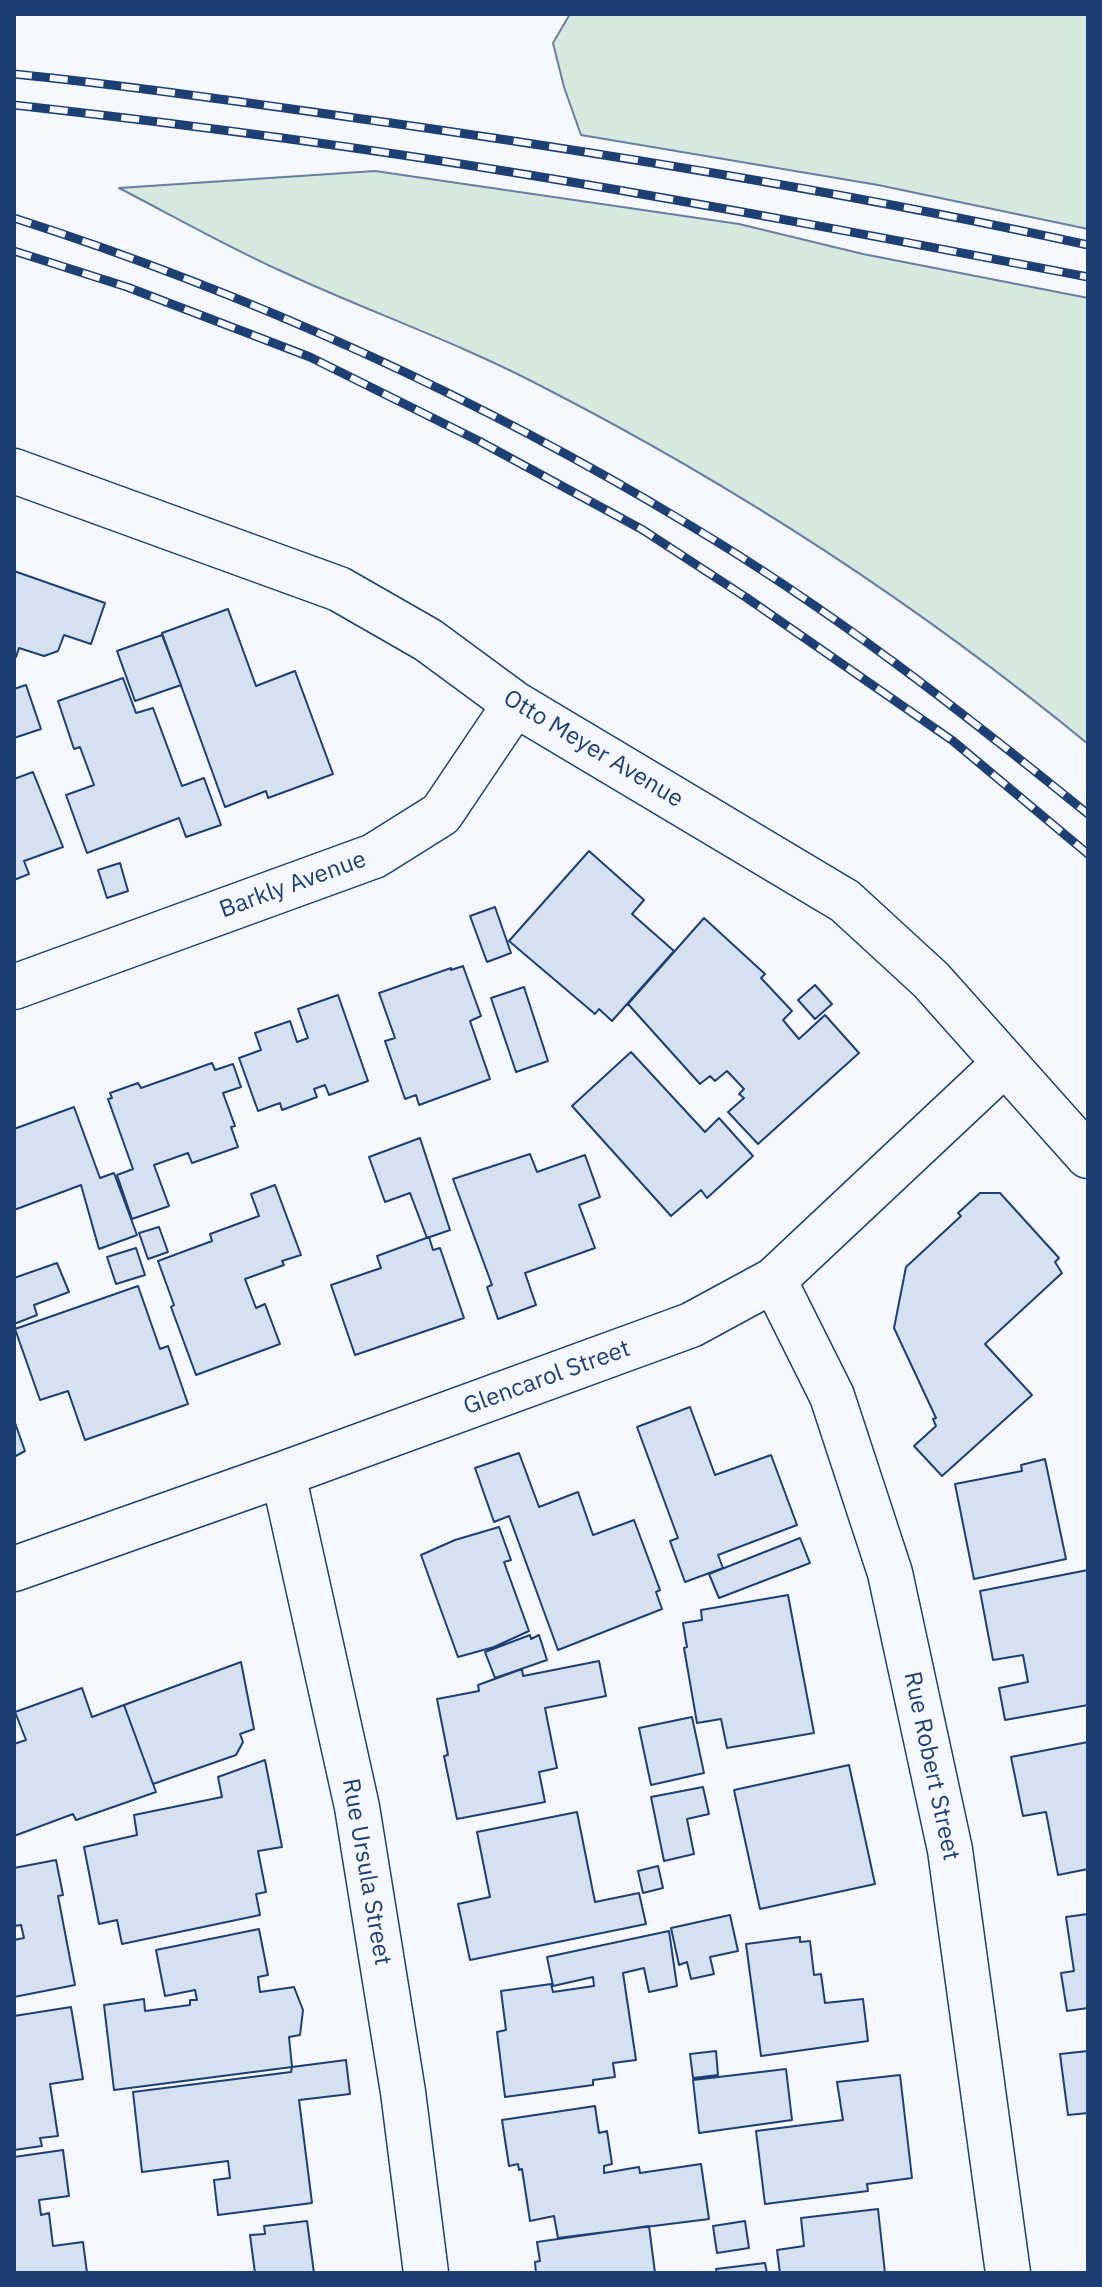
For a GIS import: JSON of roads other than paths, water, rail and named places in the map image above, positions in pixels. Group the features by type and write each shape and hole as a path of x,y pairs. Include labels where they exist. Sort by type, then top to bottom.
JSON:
{"street":[{"name":"Otto Meyer Avenue","path":"14,471 339,589 428,640 515,704 845,901 931,980 1088,1156"},
{"name":"Barkly Avenue","path":"14,987 374,856 441,814 515,704"},
{"name":"Glencarol Street","path":"14,1569 691,1325 774,1280 1005,1063"},
{"name":"Rue Robert Street","path":"774,1280 832,1396 890,1573 950,1850 1008,2273"},
{"name":"Rue Ursula Street","path":"283,1474 357,1807 403,2092 426,2273"}],"railway":[{"path":"14,74 206,97 571,150 830,193 1088,245"},
{"path":"14,105 269,136 460,164 735,211 1088,277"},
{"path":"14,218 190,280 276,315 362,352 529,434 691,526 795,592 944,700 1088,814"},
{"path":"14,251 127,287 310,357 479,441 643,530 953,741 1088,854"}]}
